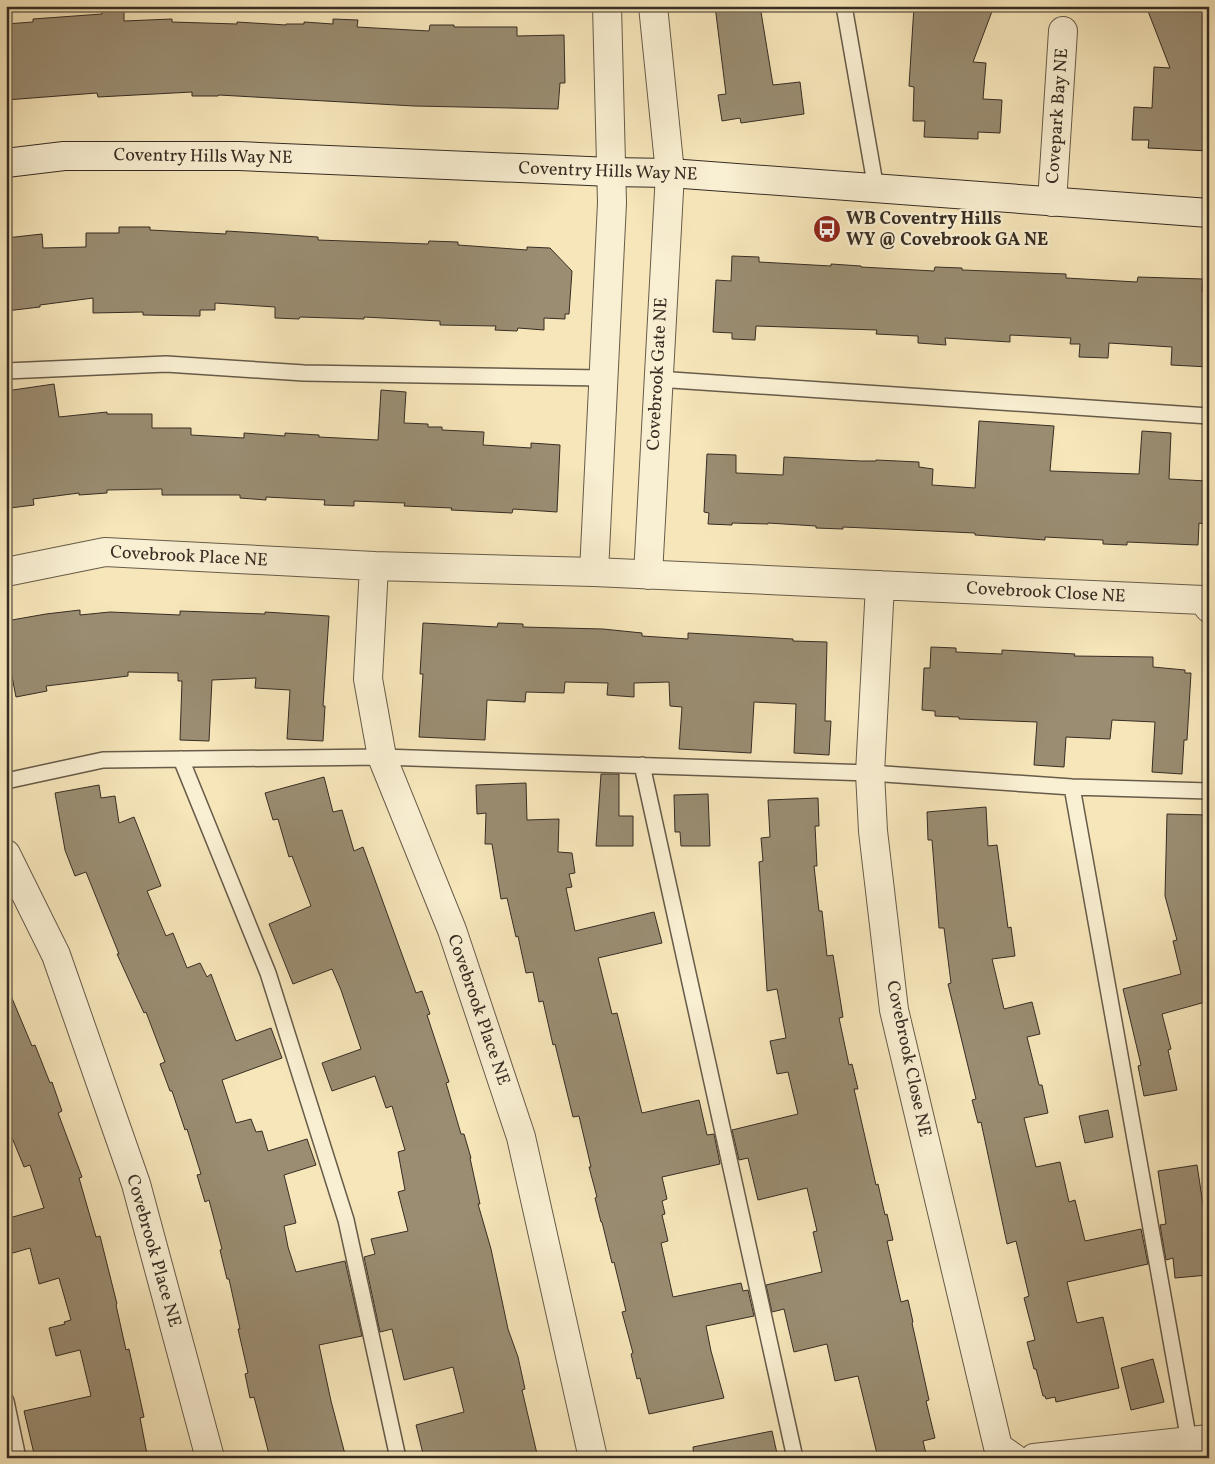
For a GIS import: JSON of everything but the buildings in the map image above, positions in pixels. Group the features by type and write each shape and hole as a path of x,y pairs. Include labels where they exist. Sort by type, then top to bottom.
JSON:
{"street":[{"path":"594,572 612,203 607,6"},
{"name":"Covebrook Gate NE","path":"648,575 657,379 670,173 653,6"},
{"name":"Covepark Bay NE","path":"1052,202 1063,30"},
{"name":"Coventry Hills Way NE","path":"6,163 64,156 239,156 670,173 1209,213"},
{"name":"Covebrook Place NE","path":"6,572 105,552 374,566 648,575"},
{"name":"Covebrook Place NE","path":"374,566 368,679 382,757 452,930 522,1136 593,1458"},
{"name":"Covebrook Close NE","path":"648,575 1203,600 1209,608"},
{"name":"Covebrook Close NE","path":"880,585 870,773 873,831 894,1010 998,1448 1014,1458"},
{"name":"Covebrook Place NE","path":"6,854 56,955 136,1184 210,1458"},
{"path":"1034,1458 1199,1440"}],"lane":[{"path":"844,6 876,188"},
{"path":"6,371 166,364 304,373 603,378"},
{"path":"657,379 1209,416"},
{"path":"6,781 103,760 382,757 870,773 1072,787 1209,791"},
{"path":"180,759 268,973 346,1220 398,1458"},
{"path":"642,765 795,1458"},
{"path":"1072,787 1199,1440"},
{"path":"6,1401 18,1458"}],"place":[{"name":"WB Coventry Hills WY @ Covebrook GA NE","path":"827,229"}]}
